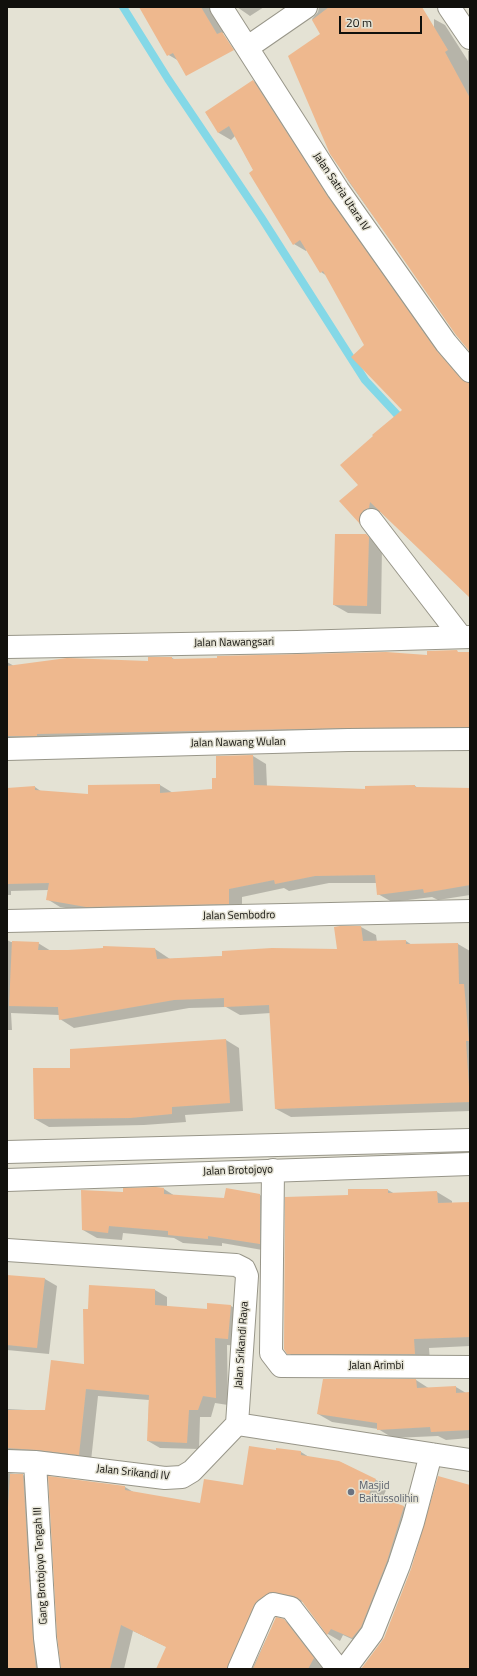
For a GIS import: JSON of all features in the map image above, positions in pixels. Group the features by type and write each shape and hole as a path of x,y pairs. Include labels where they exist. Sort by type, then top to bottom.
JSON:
{"street":[{"name":"Jalan Satria Utara IV","path":"221,7 248,47 338,190 446,343 470,371"},
{"path":"248,47 306,7"},
{"path":"449,7 470,38"},
{"name":"Jalan Nawangsari","path":"371,520 466,637"},
{"name":"Jalan Nawangsari","path":"7,647 297,642 466,637"},
{"name":"Jalan Nawang Wulan","path":"7,749 348,740 470,739"},
{"name":"Jalan Sembodro","path":"7,921 470,912"},
{"path":"7,1152 470,1140"},
{"name":"Jalan Brotojoyo","path":"7,1180 470,1164"},
{"name":"Jalan Arimbi","path":"273,1170 271,1353 281,1366 470,1367"},
{"name":"Jalan Srikandi Raya","path":"7,1250 236,1265 244,1269 247,1276 238,1424"},
{"path":"238,1424 470,1460"},
{"name":"Jalan Srikandi IV","path":"7,1461 35,1462 165,1478 182,1476 192,1471 238,1424"},
{"path":"345,1669 372,1633 399,1565 413,1522 431,1454"},
{"name":"Gang Brotojoyo Tengah III","path":"35,1462 45,1638 49,1669"},
{"path":"239,1669 265,1610 274,1604 290,1608 338,1669"}],"building":[{"path":"139,7 201,7 217,34 222,32 234,50 186,76 173,53 167,56"},
{"path":"329,7 422,7 448,50 445,52 470,98 470,352 456,335 330,154 288,56 320,34 312,20"},
{"path":"253,80 328,197 436,350 461,379 470,383 470,598 370,502 369,508 364,510 360,515 360,524 339,501 358,485 340,465 373,436 372,435 402,410 351,357 364,345 323,271 320,273 300,240 293,245 249,173 253,170 229,126 218,133 205,112"},
{"path":"335,534 366,534 369,537 367,606 333,605"},
{"path":"457,650 458,652 470,652 470,727 37,734 37,736 7,736 7,666 67,658 148,661 148,657 172,657 172,659 217,658 217,656 386,652 427,655 427,651"},
{"path":"253,755 254,785 365,789 365,786 415,785 415,787 470,788 470,885 424,893 423,889 377,895 375,875 315,876 275,884 274,880 229,889 229,904 86,907 46,900 49,883 7,884 7,788 35,786 35,790 88,794 88,785 160,784 160,793 212,789 212,778 216,778 216,756"},
{"path":"361,926 363,941 406,940 406,944 458,943 459,984 464,984 469,1041 466,1041 470,1102 275,1109 269,1005 224,1007 224,998 174,1000 59,1020 58,1007 9,1006 12,941 39,942 38,950 103,948 103,946 155,948 157,959 222,956 222,951 272,948 337,949 334,927"},
{"path":"226,1039 230,1103 172,1107 172,1114 130,1118 34,1119 33,1068 70,1068 70,1049"},
{"path":"123,1188 164,1188 164,1194 224,1198 226,1188 260,1194 260,1244 208,1236 208,1239 168,1235 168,1231 109,1226 108,1233 82,1230 81,1190 123,1192"},
{"path":"348,1189 388,1189 388,1193 437,1191 438,1203 470,1202 470,1337 414,1339 415,1354 287,1354 284,1349 285,1197 348,1195"},
{"path":"7,1275 45,1278 37,1348 7,1345"},
{"path":"89,1285 155,1289 155,1305 207,1309 207,1303 231,1305 228,1339 215,1338 216,1398 203,1396 198,1410 189,1410 187,1443 147,1441 149,1395 86,1389 79,1455 7,1448 7,1410 45,1410 51,1360 84,1364 83,1309 88,1309"},
{"path":"323,1379 416,1379 417,1388 456,1386 456,1393 470,1392 470,1430 431,1432 430,1427 377,1430 377,1423 317,1414"},
{"path":"249,1446 276,1450 276,1448 301,1451 301,1455 339,1461 376,1479 369,1494 404,1506 387,1561 361,1627 352,1638 331,1629 327,1635 301,1600 294,1596 271,1592 258,1600 254,1605 227,1669 156,1669 166,1647 121,1625 110,1669 61,1669 57,1637 48,1476 125,1486 125,1490 200,1503 204,1479 243,1485"},
{"path":"10,1474 23,1474 36,1669 7,1668 7,1524"},
{"path":"438,1476 470,1485 470,1669 361,1669 384,1638 411,1569"},
{"path":"276,1617 284,1619 314,1658 308,1669 253,1669"}],"waterway":[{"path":"123,7 168,79 261,217 365,380 404,422"}],"place":[{"name":"Masjid Baitussolihin","path":"351,1492"}]}
